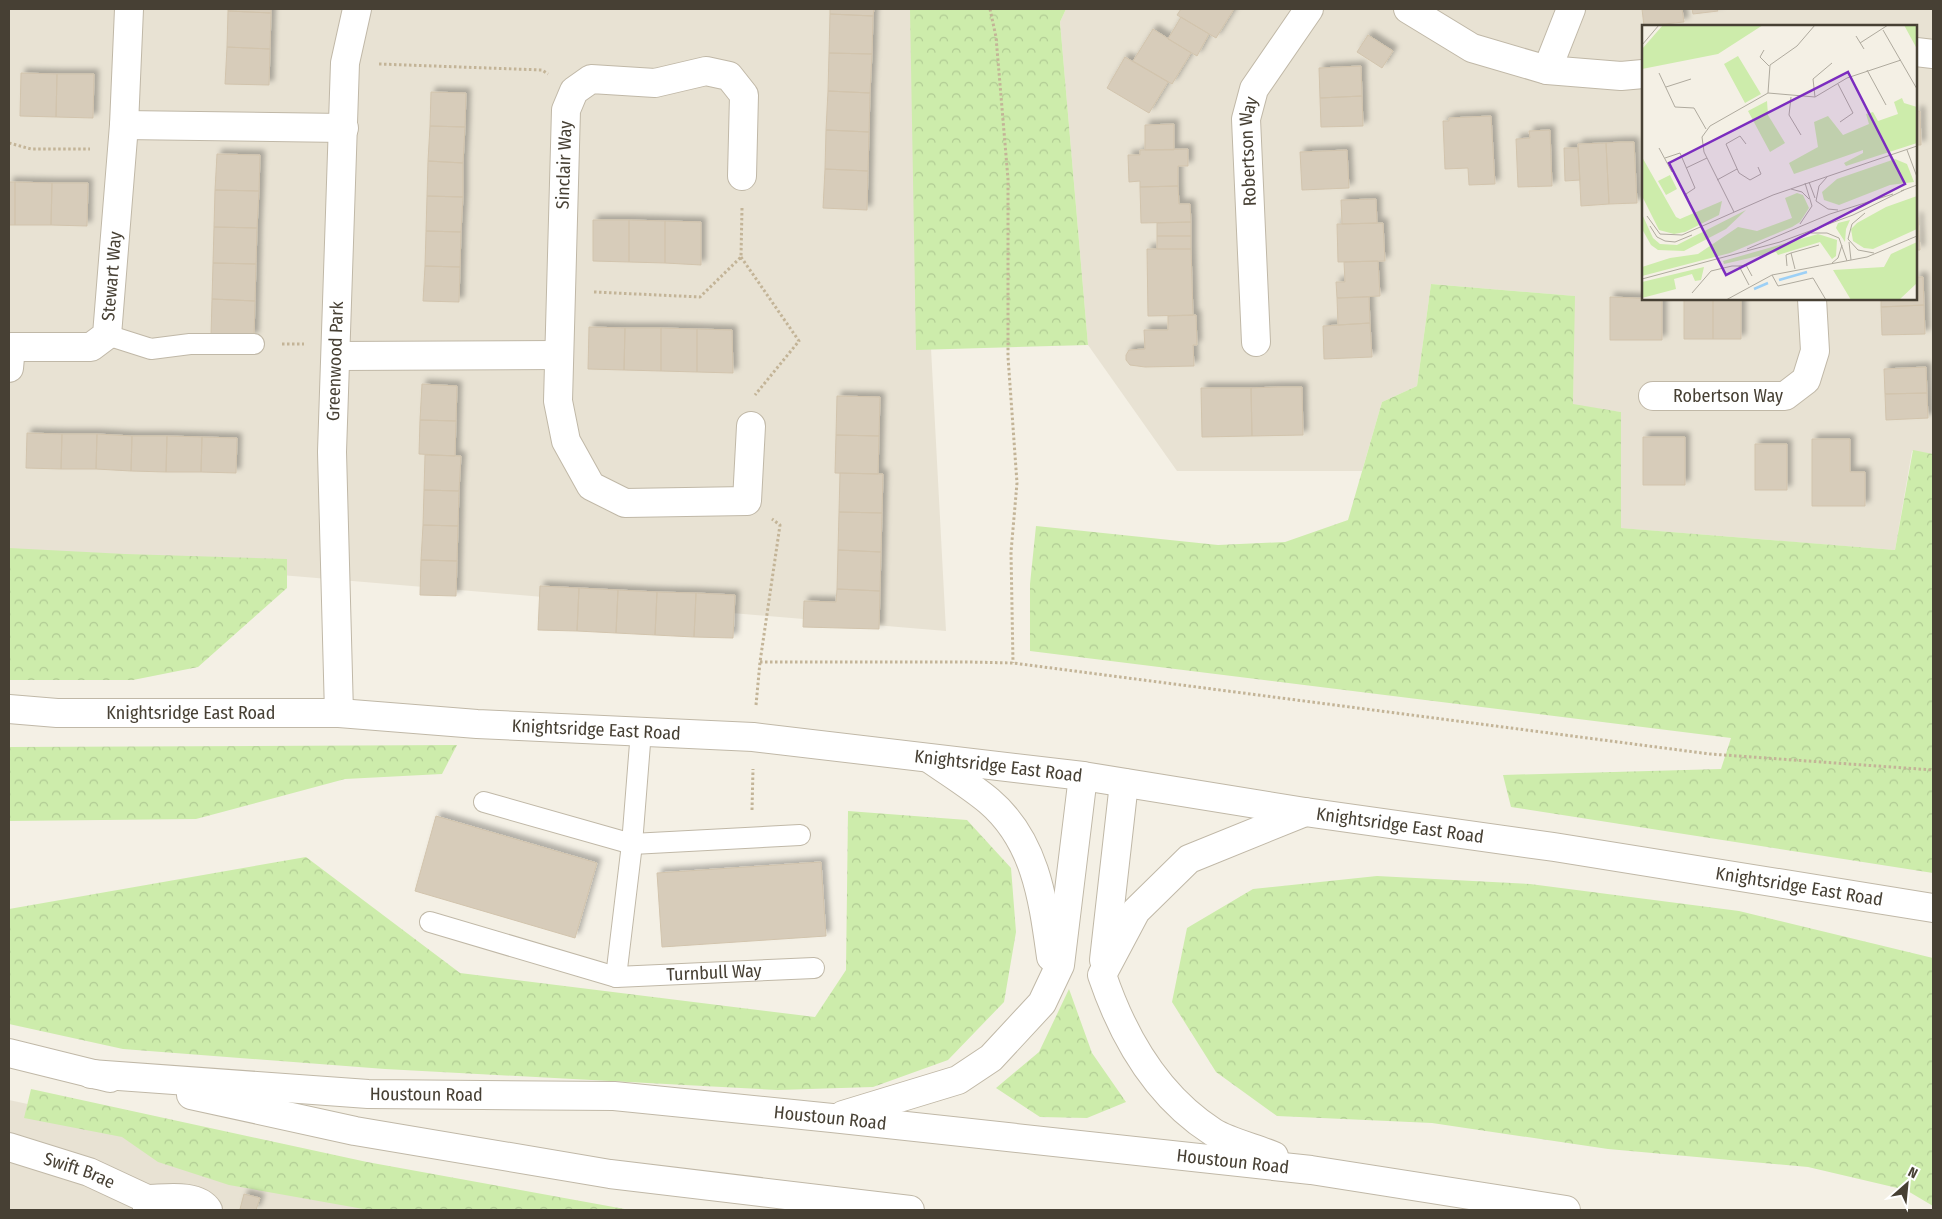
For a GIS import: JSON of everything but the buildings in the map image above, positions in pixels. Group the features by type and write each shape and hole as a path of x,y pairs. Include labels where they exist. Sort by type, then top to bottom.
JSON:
{"street":[{"name":"Stewart Way","path":"9,368 11,347 91,347 107,335 123,137 130,9"},
{"name":"Greenwood Park","path":"339,713 332,452 337,350 345,63 357,9"},
{"name":"Robertson Way","path":"1256,342 1246,119 1254,89 1309,9"},
{"path":"1408,9 1472,48 1546,70 1621,76 1642,74"},
{"path":"1546,70 1571,9"},
{"path":"1917,52 1933,54"},
{"path":"574,91 591,79 655,83 706,71 729,76 744,94 742,176"},
{"name":"Sinclair Way","path":"574,91 566,110 558,355 558,400 566,441 591,486 625,502 747,501"},
{"path":"123,137 344,128"},
{"name":"Robertson Way","path":"1653,396 1785,396 1806,380 1815,351 1812,300"},
{"path":"337,350 558,355"},
{"path":"747,501 751,426"},
{"name":"Knightsridge East Road","path":"9,709 57,713 339,713 477,724 753,737 1082,776 1305,812 1554,847 1933,908"},
{"name":"Knightsridge East Road","path":"9,717 57,713"},
{"path":"927,757 990,802 1018,832 1033,866 1045,910 1051,958 1042,1002"},
{"path":"832,1118 958,1080 991,1058 1042,1002 1060,965 1082,776"},
{"path":"1124,783 1102,975 1114,1010 1135,1051 1171,1098 1214,1133 1311,1170"},
{"path":"1102,975 1136,912 1189,859 1305,812"},
{"name":"Houstoun Road","path":"9,1053 91,1074 355,1131 610,1174 910,1210"},
{"name":"Houstoun Road","path":"91,1074 368,1094 614,1096 1311,1170 1566,1210"},
{"name":"Swift Brae","path":"9,1147 89,1172 147,1205 187,1198 206,1207 208,1210"},
{"path":"778,1194 833,1210"}],"lane":[{"path":"107,335 151,349 190,344 254,344"},
{"path":"616,977 632,844 641,731"},
{"path":"484,802 632,844 800,836"},
{"name":"Turnbull Way","path":"430,922 616,977 814,968"}],"path":[{"path":"990,9 996,37 1008,179 1008,356 1016,483 1012,552 1012,663"},
{"path":"345,63 542,70 574,91"},
{"path":"9,143 31,149 123,137"},
{"path":"742,176 741,257 800,341 751,401 751,426"},
{"path":"560,290 700,297 741,257"},
{"path":"254,344 337,350"},
{"path":"747,501 780,525 760,662 753,737 751,838"},
{"path":"760,662 1012,663 1710,754 1933,770"}],"shaded area":[{"path":"9,9 913,9 946,631 9,552"},
{"path":"1066,9 1933,9 1933,454 1912,451 1895,550 1620,528 1621,412 1573,405 1574,296 1431,284 1417,386 1382,402 1362,471 1177,471 1088,345 1060,22"},
{"path":"9,1100 242,1150 513,1210 9,1210"}],"green space":[{"path":"910,9 1066,9 1060,22 1088,345 916,350"},
{"path":"1431,284 1575,296 1573,404 1621,412 1621,528 1895,550 1913,450 1933,454 1933,873 1511,807 1503,775 1721,769 1731,738 1030,651 1030,584 1036,526 1218,545 1285,542 1348,520 1382,402 1417,386"},
{"path":"9,548 287,559 287,588 198,667 133,680 9,680"},
{"path":"457,745 442,774 345,779 196,819 9,821 9,747"},
{"path":"848,811 967,820 1011,868 1016,932 1004,1002 948,1060 873,1087 778,1090 385,1069 123,1049 9,1024 9,909 306,857 460,973 815,1017 846,970"},
{"path":"1377,876 1530,884 1739,911 1933,958 1933,1206 1906,1190 1808,1167 1608,1149 1432,1123 1277,1116 1216,1072 1172,1002 1187,928 1253,889"},
{"path":"1069,989 1092,1053 1126,1102 1087,1118 1040,1117 996,1088 1039,1052"},
{"path":"31,1089 367,1162 630,1210 369,1210 229,1185 158,1162 122,1137 24,1118"}]}
